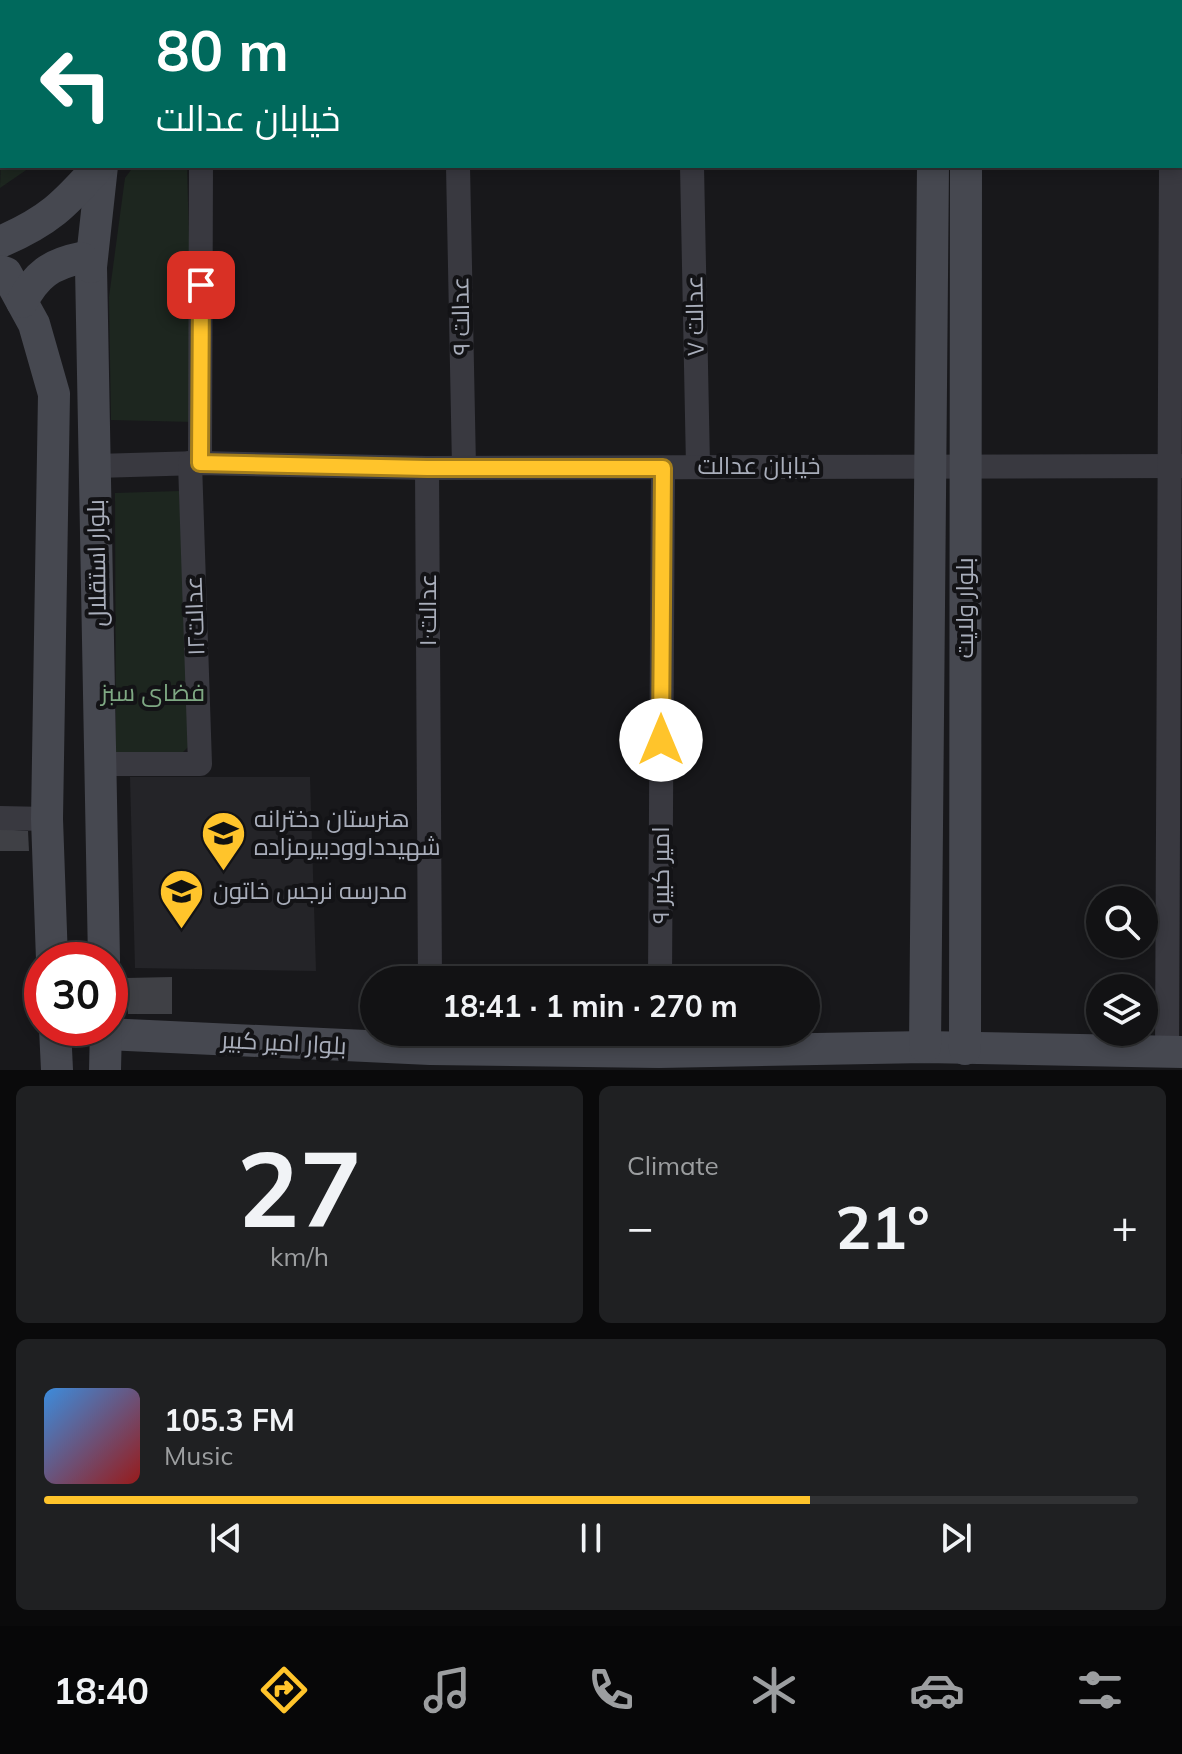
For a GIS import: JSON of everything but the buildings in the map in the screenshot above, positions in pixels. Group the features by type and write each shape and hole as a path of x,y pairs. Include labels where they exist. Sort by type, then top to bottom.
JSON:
{"street":[{"path":"0,242 34,227 66,204 98,168"},
{"name":"بلوار استقلال","path":"100,168 91,267 104,942"},
{"path":"195,463 201,168"},
{"name":"عدالت ۹","path":"458,168 464,467"},
{"name":"عدالت ۷","path":"692,168 698,466"},
{"name":"بلوار ولایت","path":"925,1047 933,168"},
{"name":"بلوار ولایت","path":"965,1049 966,168"},
{"path":"1171,168 1176,466 1169,753 1175,1052"},
{"path":"22,302 31,285 44,271 62,262 81,258 91,267"},
{"name":"بلوار استقلال","path":"0,271 6,273 34,324 54,394 47,819 51,942"},
{"name":"خیابان عدالت","path":"96,466 195,463 427,468 1176,466"},
{"name":"عدالت۱۲","path":"99,764 200,764 195,463"},
{"name":"عدالت۱۰","path":"427,468 430,966"},
{"name":"امیر کبیر ۹","path":"660,966 663,468"},
{"path":"0,818 47,819"},
{"name":"بلوار امیر کبیر","path":"128,1032 360,1039"},
{"name":"بلوار امیر کبیر","path":"820,1045 1175,1052"},
{"path":"56,1046 57,1070"},
{"path":"105,1070 106,1046"},
{"name":"بلوار امیر کبیر","path":"441,1046 471,1060 618,1046"}],"shaded area":[{"name":"هنرستان دخترانه شهیدداوودبیرمزاده","path":"130,777 310,777 316,971 135,968"}],"green space":[{"path":"1,168 29,168 0,188"},
{"path":"132,168 187,168 194,422 111,420 109,297 125,178"},
{"name":"فضای سبز","path":"179,491 193,742 179,756 116,757 115,493"}],"place":[{"name":"هنرستان دخترانه شهیدداوودبیرمزاده","path":"223,872"},
{"name":"مدرسه نرجس خاتون","path":"182,930"}],"route":[{"path":"201,285 200,463 427,468 663,468 661,740"}]}
